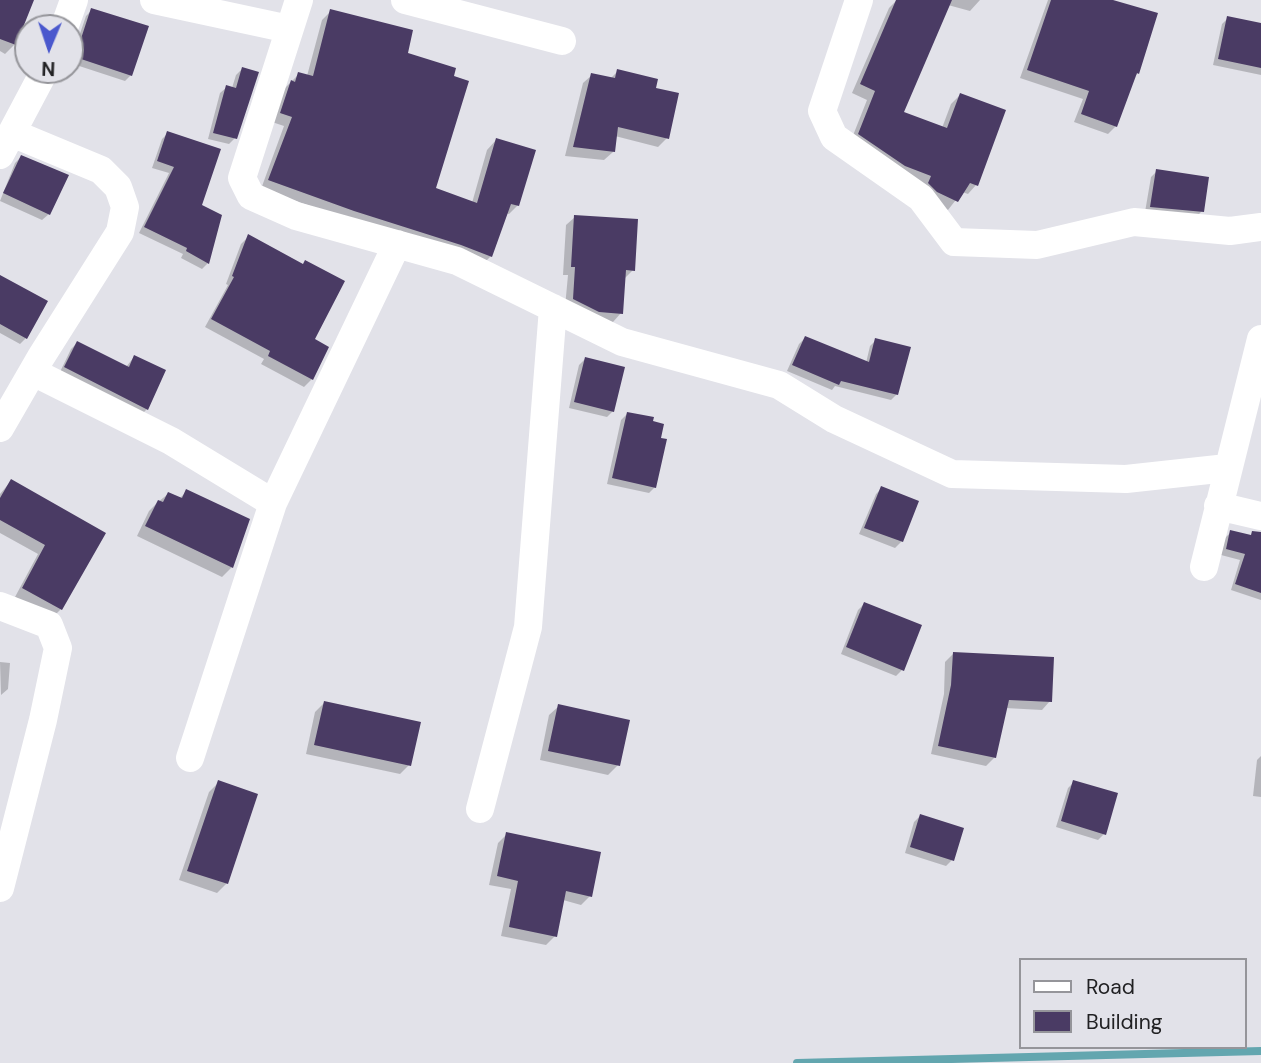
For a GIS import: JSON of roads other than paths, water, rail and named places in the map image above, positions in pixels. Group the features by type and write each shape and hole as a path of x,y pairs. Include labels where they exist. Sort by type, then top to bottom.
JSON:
{"street":[{"path":"155,0 289,29"},
{"path":"299,0 242,178 251,196 296,216 457,261 622,342 779,385 834,419 952,474 1126,479 1227,468"},
{"path":"405,0 562,41"},
{"path":"859,0 822,111 835,137 921,198 954,242 1037,245 1134,222 1230,232 1261,227"},
{"path":"0,428 120,232 125,206 118,187 101,170 6,144 38,84"},
{"path":"190,758 273,503 397,244"},
{"path":"480,809 528,627 553,308"},
{"path":"1204,567 1261,339"},
{"path":"33,372 171,441 273,503"},
{"path":"1218,506 1261,516"},
{"path":"0,606 49,625 58,648 43,720 0,888"}],"waterway":[{"path":"797,1063 1261,1051"}]}
